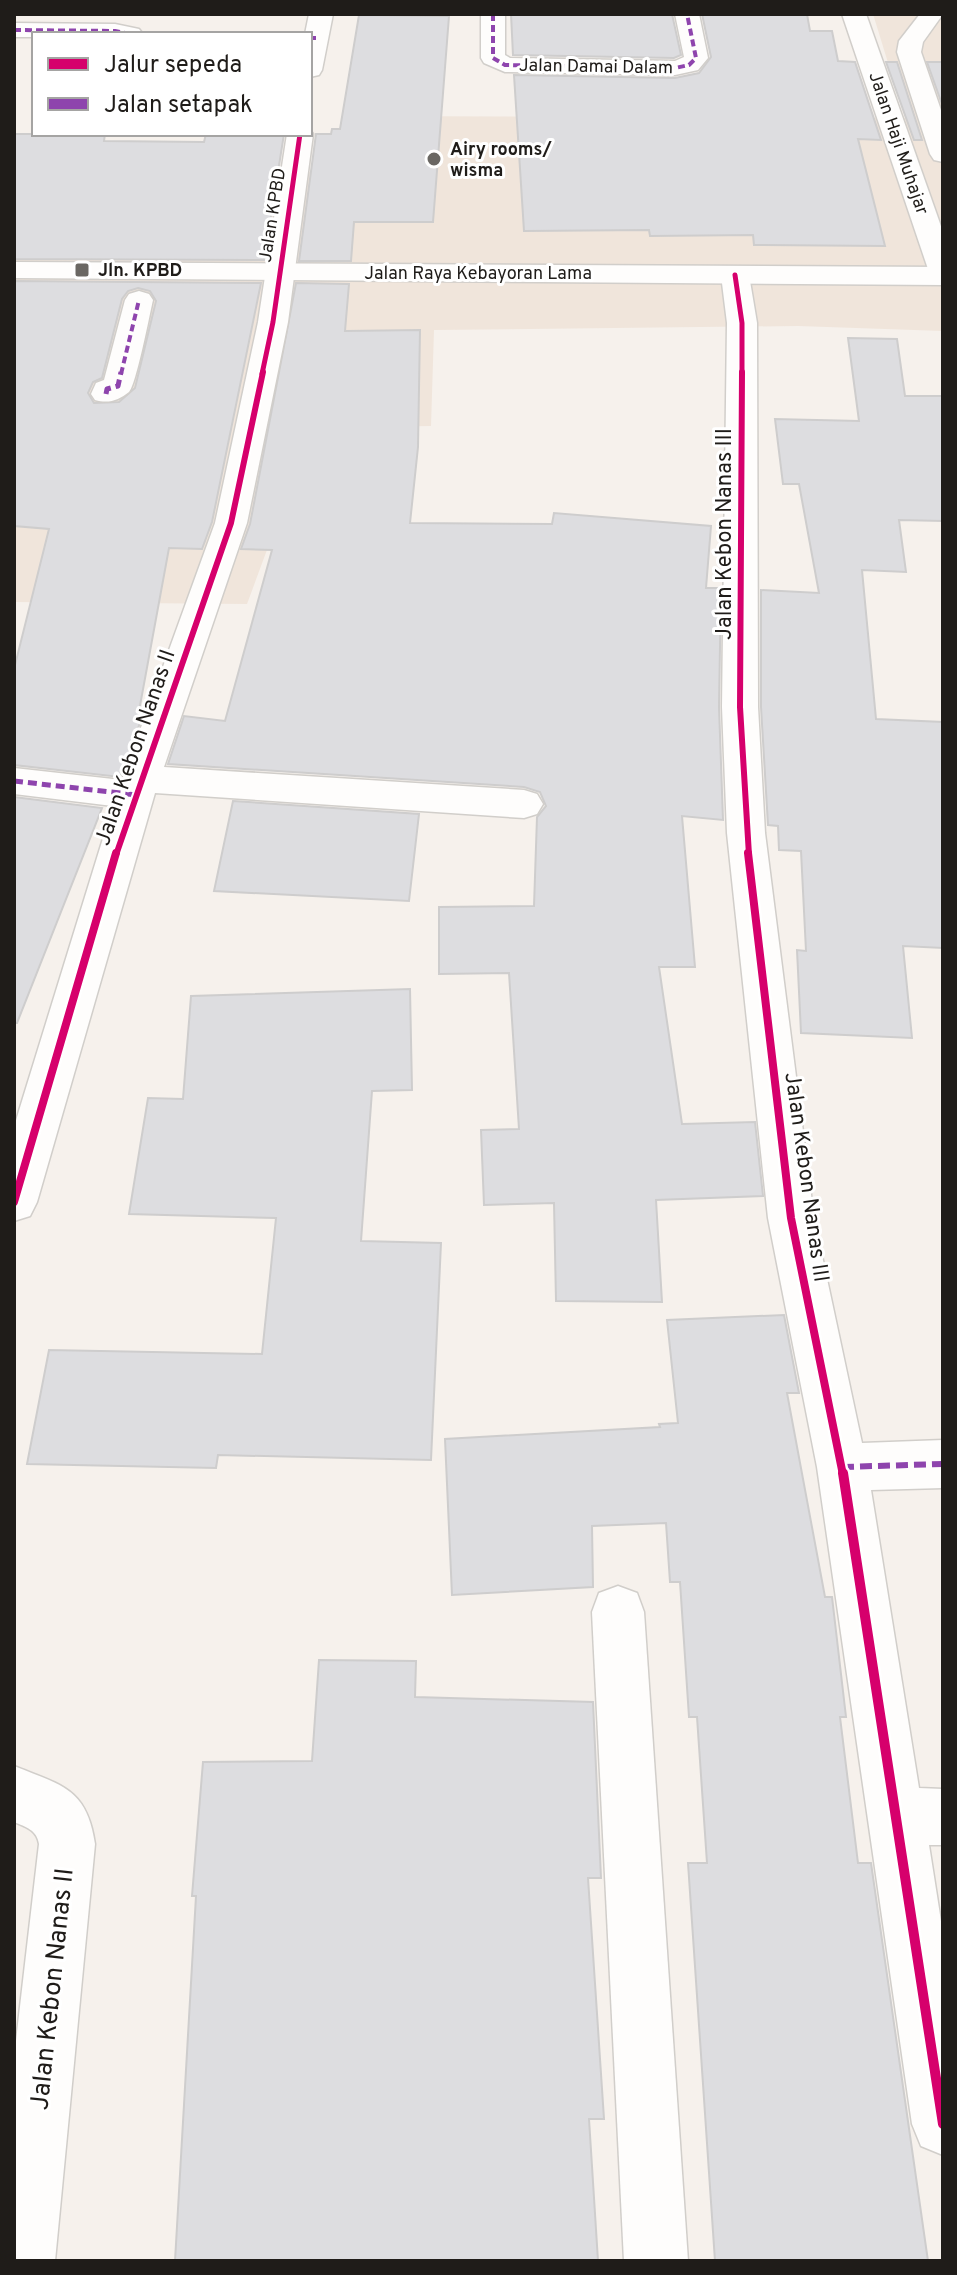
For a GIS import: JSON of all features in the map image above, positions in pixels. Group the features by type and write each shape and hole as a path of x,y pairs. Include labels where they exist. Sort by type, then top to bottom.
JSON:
{"street":[{"name":"Jalan Damai Dalam","path":"493,14 493,58 505,65 675,68 689,65 696,58 687,14"},
{"name":"Jalan Haji Muhajar","path":"854,14 943,274"},
{"path":"943,15 932,14 911,41 909,52 943,154"},
{"path":"14,30 120,32"},
{"path":"312,57 316,30"},
{"name":"Jalan KPBD","path":"277,294 300,136"},
{"name":"Jalan Raya Kebayoran Lama","path":"14,270 277,294 383,272 739,296 943,274"},
{"path":"380,302 383,272"},
{"name":"Jalan Kebon Nanas II","path":"14,1202 117,848 231,523 277,294"},
{"name":"Jalan Kebon Nanas III","path":"739,296 740,707 746,833 791,1218 842,1467 920,1817 943,2124"},
{"path":"108,300 170,300"},
{"path":"106,394 107,389 118,386 139,300"},
{"path":"14,781 524,804"},
{"path":"842,1467 943,1464"},
{"path":"618,1612 656,2261"},
{"name":"Jalan Kebon Nanas II","path":"14,1794 49,1808 64,1823 67,1844 23,2261"}],"shaded area":[{"path":"873,14 943,14 943,331 798,326 434,330 431,426 312,428 247,604 14,602 14,172 336,172 350,116 905,118"}],"building":[{"path":"511,14 672,14 681,55 674,58 513,55"},
{"path":"702,14 807,14 810,31 832,31 838,61 855,62 881,140 858,139 885,246 754,245 753,235 650,236 649,230 524,231 514,75 675,78 699,73 711,57"},
{"path":"359,15 449,16 433,222 354,222 351,261 299,261 316,134 331,134 332,129 340,129"},
{"path":"886,62 897,62 922,140 914,140"},
{"path":"927,62 943,62 943,107"},
{"path":"14,134 105,136 104,141 204,142 206,136 284,136 264,260 14,259"},
{"path":"14,281 261,283 212,522 202,549 169,548 139,711 144,712 120,777 14,765 14,669 49,529 14,526","holes":["138,288 150,291 156,301 135,388 119,402 94,403 88,393 93,382 102,378 122,299 128,291"]},
{"path":"296,283 349,284 345,331 420,330 418,447 410,523 552,524 554,513 711,526 706,588 721,588 719,707 723,820 682,816 695,967 659,967 682,1124 755,1122 763,1196 656,1200 662,1302 556,1301 554,1203 484,1205 481,1130 519,1129 509,973 439,974 439,907 534,906 537,817 546,806 540,792 524,787 168,764 184,716 225,721 272,550 241,549 250,524"},
{"path":"848,338 897,339 905,396 943,396 943,521 899,520 906,572 862,570 876,719 943,722 943,948 903,946 912,1038 801,1033 797,950 806,951 801,851 779,850 778,826 768,825 761,707 761,590 819,593 799,484 783,484 775,419 859,421"},
{"path":"14,797 102,808 17,1023 14,1023"},
{"path":"233,801 419,814 409,901 214,891"},
{"path":"410,989 412,1090 372,1091 361,1241 441,1243 431,1460 218,1455 216,1468 27,1464 49,1350 262,1354 276,1218 129,1214 148,1098 183,1099 191,996"},
{"path":"784,1315 799,1393 787,1393 825,1597 832,1597 846,1717 840,1717 858,1863 871,1863 928,2261 715,2261 688,1863 707,1863 697,1717 689,1717 680,1582 670,1582 666,1523 592,1526 593,1587 452,1595 445,1439 660,1427 659,1424 678,1423 667,1320"},
{"path":"319,1660 416,1661 415,1697 593,1702 601,1878 588,1878 604,2119 589,2119 598,2261 175,2261 196,1896 192,1896 203,1762 312,1761"}],"marked path":[{"path":"493,14 493,58 505,65 675,68 689,65 696,58 687,14"},
{"path":"14,30 120,32"},
{"path":"106,394 107,389 118,386 139,300"},
{"path":"14,781 137,795"},
{"path":"842,1467 943,1464"}],"cycle path":[{"path":"14,1202 122,833 231,523 273,322 300,136"},
{"path":"735,275 742,323 740,707 746,833 791,1218 842,1467 943,2124"}],"place":[{"name":"Airy rooms/ wisma","path":"434,159"},
{"name":"Jln. KPBD","path":"82,270"}]}
